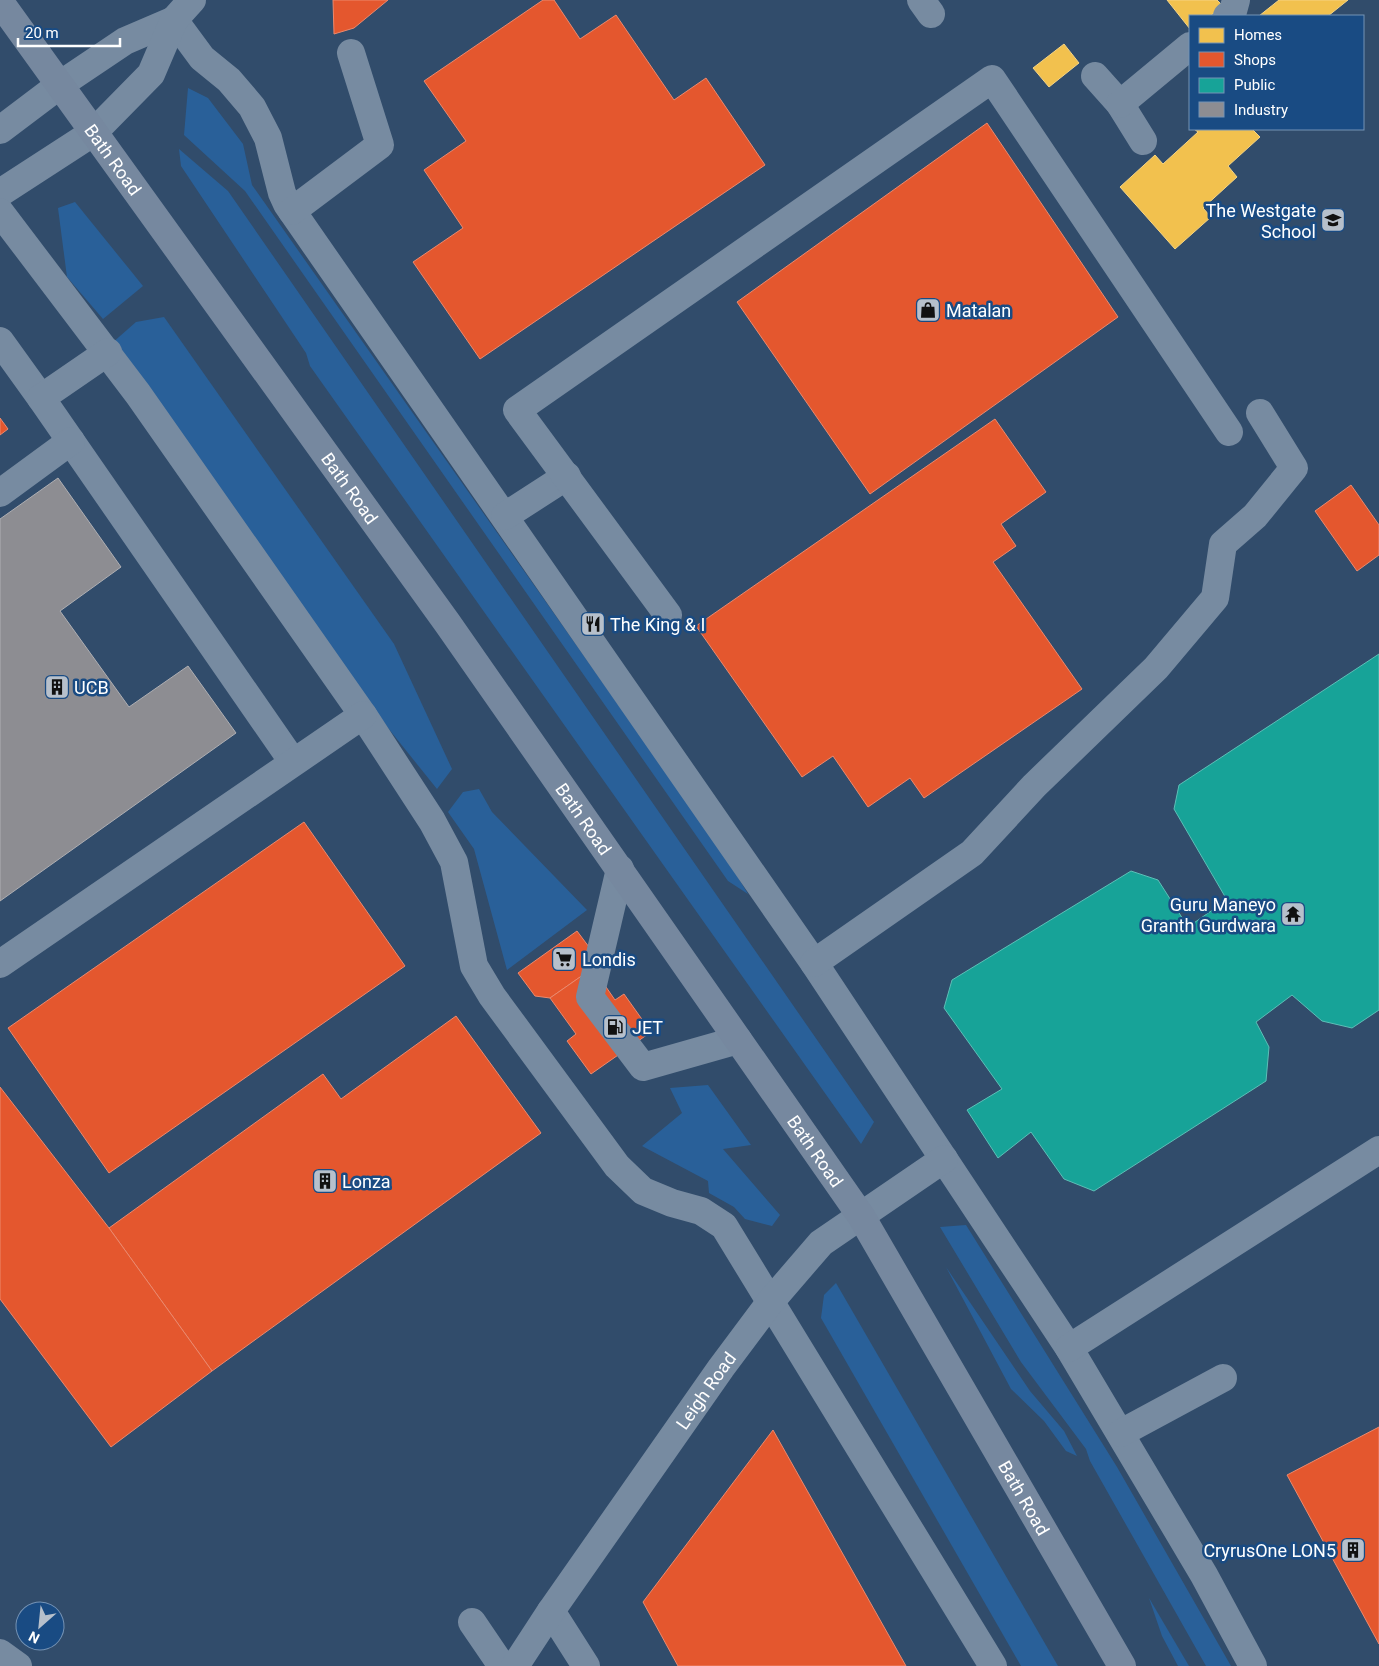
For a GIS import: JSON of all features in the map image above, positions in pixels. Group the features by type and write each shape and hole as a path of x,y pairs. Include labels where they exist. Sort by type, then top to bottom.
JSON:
{"main road":[{"name":"Bath Road","path":"0,2 61,84 448,624 861,1216 1122,1666"}],"street":[{"path":"0,193 94,132 151,74 174,20 192,0"},
{"path":"1228,15 1233,11 1236,0"},
{"path":"0,130 61,84 125,41 174,20"},
{"path":"174,20 202,58 229,80 252,107 268,138 282,193 292,211 814,963 1069,1348 1204,1575 1253,1666"},
{"path":"1120,104 1189,47"},
{"path":"292,211 380,145 351,53"},
{"path":"1095,76 1120,104 1143,141"},
{"path":"668,616 518,410 992,79 1228,432"},
{"path":"0,212 36,262 108,352 363,715 450,853 462,896 472,960 476,972 492,996 618,1166 644,1190 672,1203 701,1211 724,1226 993,1666"},
{"path":"0,341 42,398 293,762"},
{"path":"42,398 108,352"},
{"path":"814,963 972,853 1034,786 1156,668 1215,598 1223,544 1255,516 1294,468 1260,413"},
{"path":"0,493 71,442"},
{"path":"505,516 567,476"},
{"path":"0,964 363,715"},
{"path":"620,870 590,997 643,1067 738,1040"},
{"path":"1069,1348 1379,1150"},
{"name":"Leigh Road","path":"515,1666 550,1611 721,1368 771,1301 821,1243 944,1159"},
{"path":"1120,1433 1222,1378"},
{"path":"550,1611 586,1666"},
{"path":"472,1622 502,1666"}],"shaded area":[{"path":"188,88 208,98 243,144 252,185 725,856 748,894 728,881 245,191 184,135"},
{"path":"179,149 228,191 874,1122 861,1144 310,366 306,353 181,166"},
{"path":"75,202 143,286 103,319 67,277 58,208"},
{"path":"164,317 394,644 452,769 437,789 388,728 111,344 136,322"},
{"path":"479,789 492,812 587,910 507,970 474,849 448,812 463,792"},
{"path":"708,1085 751,1145 723,1149 780,1215 772,1226 745,1219 734,1207 709,1193 708,1181 642,1146 682,1113 670,1088"},
{"path":"966,1225 1117,1467 1231,1666 1206,1666 1090,1461 1086,1449 1021,1362 940,1227"},
{"path":"946,1267 1030,1391 1064,1431 1077,1456 1066,1451 1044,1421 1011,1389"},
{"path":"836,1283 1058,1666 1021,1666 821,1318 824,1295"},
{"path":"1149,1598 1189,1666 1178,1666 1162,1636"}],"building: Homes":[{"path":"1167,0 1217,0 1223,6 1211,15 1189,15 1189,28"},
{"path":"1279,0 1348,0 1329,15 1260,15"},
{"path":"1064,44 1079,63 1049,87 1033,68"},
{"path":"1195,130 1253,130 1260,137 1228,166 1237,177 1203,208 1211,217 1175,249 1120,187 1155,155 1163,164 1198,132"}],"building: Shops":[{"path":"333,0 388,0 354,28 334,34"},
{"path":"543,0 554,0 580,39 616,15 674,100 706,78 765,165 480,359 413,262 463,228 424,170 466,141 424,81"},
{"name":"Matalan","path":"987,123 1118,317 870,494 737,302"},
{"path":"0,418 8,429 0,435"},
{"path":"995,419 1046,492 1001,524 1016,546 993,562 1082,689 924,798 910,778 868,807 833,756 802,777 696,626"},
{"path":"1351,485 1379,525 1379,555 1357,571 1315,511"},
{"path":"304,822 405,966 109,1173 8,1028"},
{"name":"Londis","path":"577,931 592,951 593,968 550,998 535,996 518,973"},
{"path":"593,968 615,1000 624,994 651,1032 591,1074 567,1041 576,1034 550,998"},
{"name":"Lonza","path":"456,1016 541,1133 212,1371 109,1228 323,1074 341,1099"},
{"path":"0,1087 109,1228 212,1371 111,1447 0,1299"},
{"name":"CryrusOne LON5","path":"1379,1427 1379,1644 1287,1475"},
{"path":"773,1430 906,1666 678,1666 643,1602"}],"building: Public":[{"name":"Guru Maneyo Granth Gurdwara","path":"1379,654 1379,1010 1352,1028 1322,1021 1292,995 1256,1022 1269,1047 1266,1081 1094,1191 1064,1179 1031,1132 998,1158 967,1110 1002,1089 944,1008 952,980 1131,871 1158,880 1188,927 1227,900 1174,809 1179,785"}],"building: Industry":[{"name":"UCB","path":"58,478 121,567 60,611 129,707 188,666 236,733 0,901 0,519"}],"place":[{"name":"The Westgate School","path":"1333,220"},
{"name":"Matalan","path":"928,310"},
{"name":"The King & I","path":"593,624"},
{"name":"UCB","path":"57,687"},
{"name":"Guru Maneyo Granth Gurdwara","path":"1293,914"},
{"name":"Londis","path":"564,959"},
{"name":"JET","path":"615,1027"},
{"name":"Lonza","path":"325,1181"},
{"name":"CryrusOne LON5","path":"1353,1550"}]}
